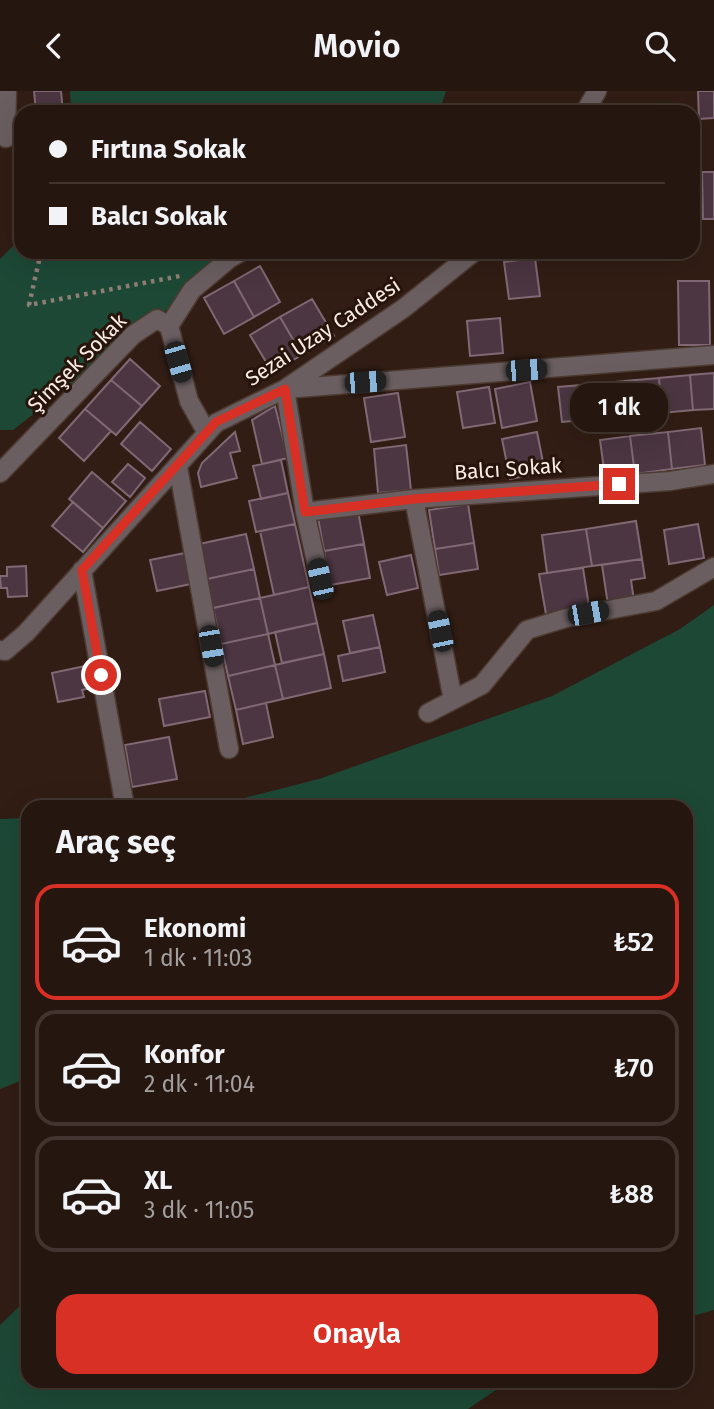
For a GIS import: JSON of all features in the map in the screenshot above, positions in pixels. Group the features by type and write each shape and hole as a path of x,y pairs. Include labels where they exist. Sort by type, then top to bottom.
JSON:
{"street":[{"path":"6,138 7,91"},
{"path":"207,433 189,401 169,326 192,290 229,259"},
{"name":"Sezai Uzay Caddesi","path":"0,650 5,651 26,633 216,422 285,389 404,307 465,259"},
{"name":"Şimşek Sokak","path":"0,473 133,335 157,319 169,326"},
{"path":"320,579 305,512 285,389 714,355"},
{"path":"178,467 229,749"},
{"name":"Balcı Sokak","path":"305,512 414,499 670,481 714,474"},
{"path":"414,499 453,700"},
{"path":"428,713 482,685 527,630 566,618 656,601 714,567"},
{"path":"82,570 124,800"}],"path":[{"path":"39,259 29,305 190,274"}],"green space":[{"path":"70,91 446,91 441,105 71,105"},
{"path":"14,245 14,259 232,259 13,430 0,430 0,259"},
{"path":"714,605 714,1310 693,1316 693,800 236,800 319,779 552,696 680,629"},
{"path":"21,818 21,1081 0,1089 0,819"},
{"path":"21,1305 21,1388 499,1388 468,1409 0,1409 0,1325"}],"building":[{"path":"34,91 61,91 62,105 35,105"},
{"path":"698,91 714,91 714,118 700,119"},
{"path":"702,172 714,172 714,219 703,219"},
{"path":"535,259 540,296 509,299 504,262"},
{"path":"260,266 280,302 254,317 234,281"},
{"path":"234,281 254,317 224,334 204,298"},
{"path":"678,281 709,281 710,345 679,345"},
{"path":"312,299 334,336 302,355 280,317"},
{"path":"280,317 302,355 272,372 250,335"},
{"path":"500,318 503,353 470,356 467,321"},
{"path":"130,359 160,386 142,406 111,380"},
{"path":"714,373 714,409 693,410 690,375"},
{"path":"690,375 693,410 662,413 659,378"},
{"path":"659,378 662,413 628,416 625,381"},
{"path":"111,380 142,406 116,435 85,409"},
{"path":"625,381 628,416 596,419 593,384"},
{"path":"530,382 537,421 502,428 495,389"},
{"path":"593,384 596,419 562,422 558,387"},
{"path":"489,387 495,423 463,428 457,392"},
{"path":"398,393 405,437 371,442 364,398"},
{"path":"275,406 288,458 262,464 252,420"},
{"path":"85,409 111,431 84,461 59,438"},
{"path":"140,422 171,449 152,471 121,444"},
{"path":"701,428 705,465 672,469 668,432"},
{"path":"235,432 240,451 230,453 237,478 201,487 198,473 202,463"},
{"path":"537,432 545,472 510,479 502,439"},
{"path":"668,432 672,469 635,474 630,436"},
{"path":"630,436 635,474 605,477 600,440"},
{"path":"406,445 411,490 378,493 374,449"},
{"path":"281,460 288,493 261,499 253,466"},
{"path":"128,464 145,478 130,497 112,482"},
{"path":"92,472 126,501 103,528 69,499"},
{"path":"288,493 295,524 256,532 249,501"},
{"path":"73,502 103,528 83,552 52,526"},
{"path":"468,504 474,543 435,549 429,510"},
{"path":"358,511 364,544 324,551 318,518"},
{"path":"636,521 642,559 592,566 586,529"},
{"path":"295,524 309,587 274,595 260,531"},
{"path":"698,524 704,558 669,564 664,530"},
{"path":"586,529 592,566 547,573 542,535"},
{"path":"246,534 254,569 207,579 199,544"},
{"path":"474,543 478,569 439,575 435,549"},
{"path":"364,544 370,578 330,585 324,551"},
{"path":"185,553 191,584 157,591 150,560"},
{"path":"411,555 418,588 387,595 379,562"},
{"path":"642,559 645,578 631,580 634,601 608,605 602,565"},
{"path":"26,566 27,596 8,597 7,588 1,588 0,576 7,576 7,567"},
{"path":"583,568 590,613 547,620 539,574"},
{"path":"254,569 260,598 213,608 207,579"},
{"path":"309,587 317,623 268,634 260,598"},
{"path":"260,598 268,634 221,644 213,608"},
{"path":"373,615 380,647 350,653 343,621"},
{"path":"317,623 324,654 282,663 275,632"},
{"path":"268,634 275,665 228,676 221,644"},
{"path":"380,647 385,672 343,681 338,656"},
{"path":"324,654 331,688 283,699 275,665"},
{"path":"90,665 95,687 82,690 84,697 58,702 52,673"},
{"path":"275,665 283,699 236,710 228,676"},
{"path":"205,691 210,717 164,726 159,699"},
{"path":"266,703 273,737 243,744 236,710"},
{"path":"169,737 177,779 132,787 125,745"}],"route":[{"path":"101,675 82,570 216,422 285,389 305,512 414,499 619,484"}]}
